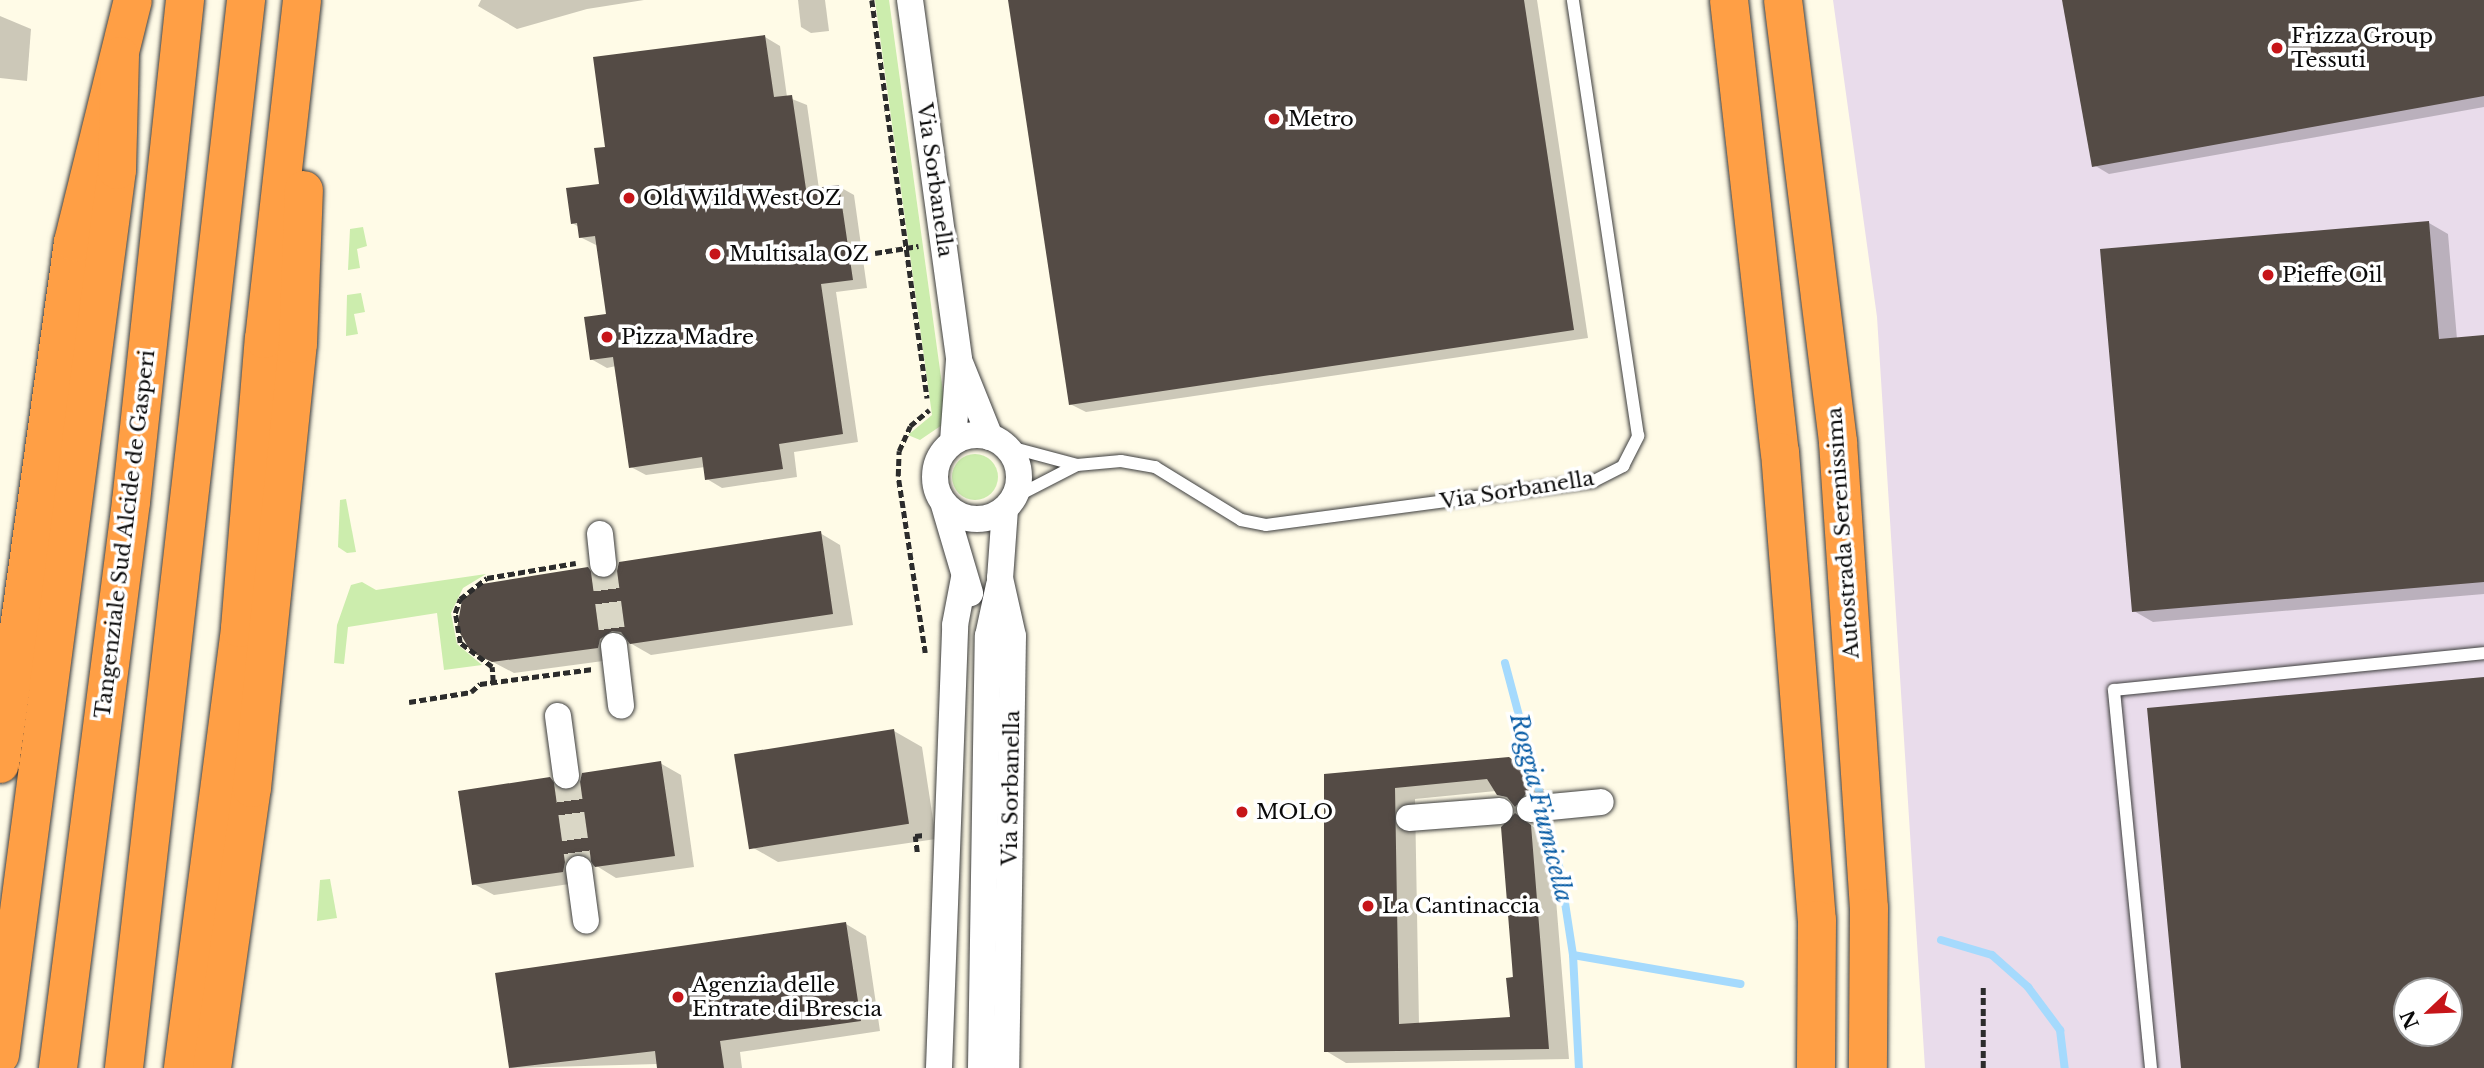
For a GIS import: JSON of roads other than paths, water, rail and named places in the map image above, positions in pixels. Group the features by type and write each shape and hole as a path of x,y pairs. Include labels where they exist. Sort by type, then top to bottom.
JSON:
{"highway":[{"path":"0,764 74,242 133,0"},
{"name":"Tangenziale Sud Alcide de Gasperi","path":"58,1068 131,502 185,0"},
{"path":"124,1068 246,0"},
{"path":"212,1068 252,789 298,344 304,0"},
{"path":"183,1068 240,628 264,339 304,0"},
{"path":"1729,0 1780,453 1817,920 1816,1068"},
{"name":"Autostrada Serenissima","path":"1783,0 1838,442 1869,908 1868,1068"},
{"path":"0,1055 117,170 120,56"},
{"path":"231,1068 259,848 252,789"}],"street":[{"name":"Via Sorbanella","path":"910,0 959,360 953,441"},
{"name":"Via Sorbanella","path":"959,360 998,441"},
{"path":"944,505 974,520 1010,503 1019,480 1016,461 998,441 971,435 953,441 940,455 934,473 964,578 988,636"},
{"name":"Via Sorbanella","path":"1006,1068 1013,636 1000,578 1010,503"},
{"path":"939,1068 955,625 964,578"},
{"path":"981,1068 988,636 1000,578"},
{"path":"615,656 621,706"},
{"path":"558,716 566,775"},
{"path":"1530,808 1601,802"},
{"path":"1409,818 1500,811"},
{"path":"579,869 586,920"}],"lane":[{"name":"Via Sorbanella","path":"998,441 1077,465 1121,461 1155,467 1241,520 1266,525 1594,481 1623,466 1638,436 1573,0"},
{"name":"Via Sorbanella","path":"1010,503 1077,465"},
{"path":"2151,1068 2114,690 2484,653"}],"waterway":[{"name":"Roggia Fiumicella","path":"1505,663 1560,870 1573,955 1741,984"},
{"name":"Roggia Fiumicella","path":"1941,940 1992,955 2028,987 2060,1030 2065,1068"},
{"name":"Roggia Fiumicella","path":"1573,955 1579,1068"}],"tunnel":[{"path":"603,564 614,646"},
{"path":"566,775 579,869"}],"place":[{"name":"Frizza Group Tessuti","path":"2277,48"},
{"name":"Metro","path":"1274,119"},
{"name":"Old Wild West OZ","path":"629,198"},
{"name":"Multisala OZ","path":"715,254"},
{"name":"Pieffe Oil","path":"2268,275"},
{"name":"Pizza Madre","path":"607,337"},
{"name":"MOLO","path":"1242,812"},
{"name":"La Cantinaccia","path":"1368,906"},
{"name":"Agenzia delle Entrate di Brescia","path":"678,997"}]}
